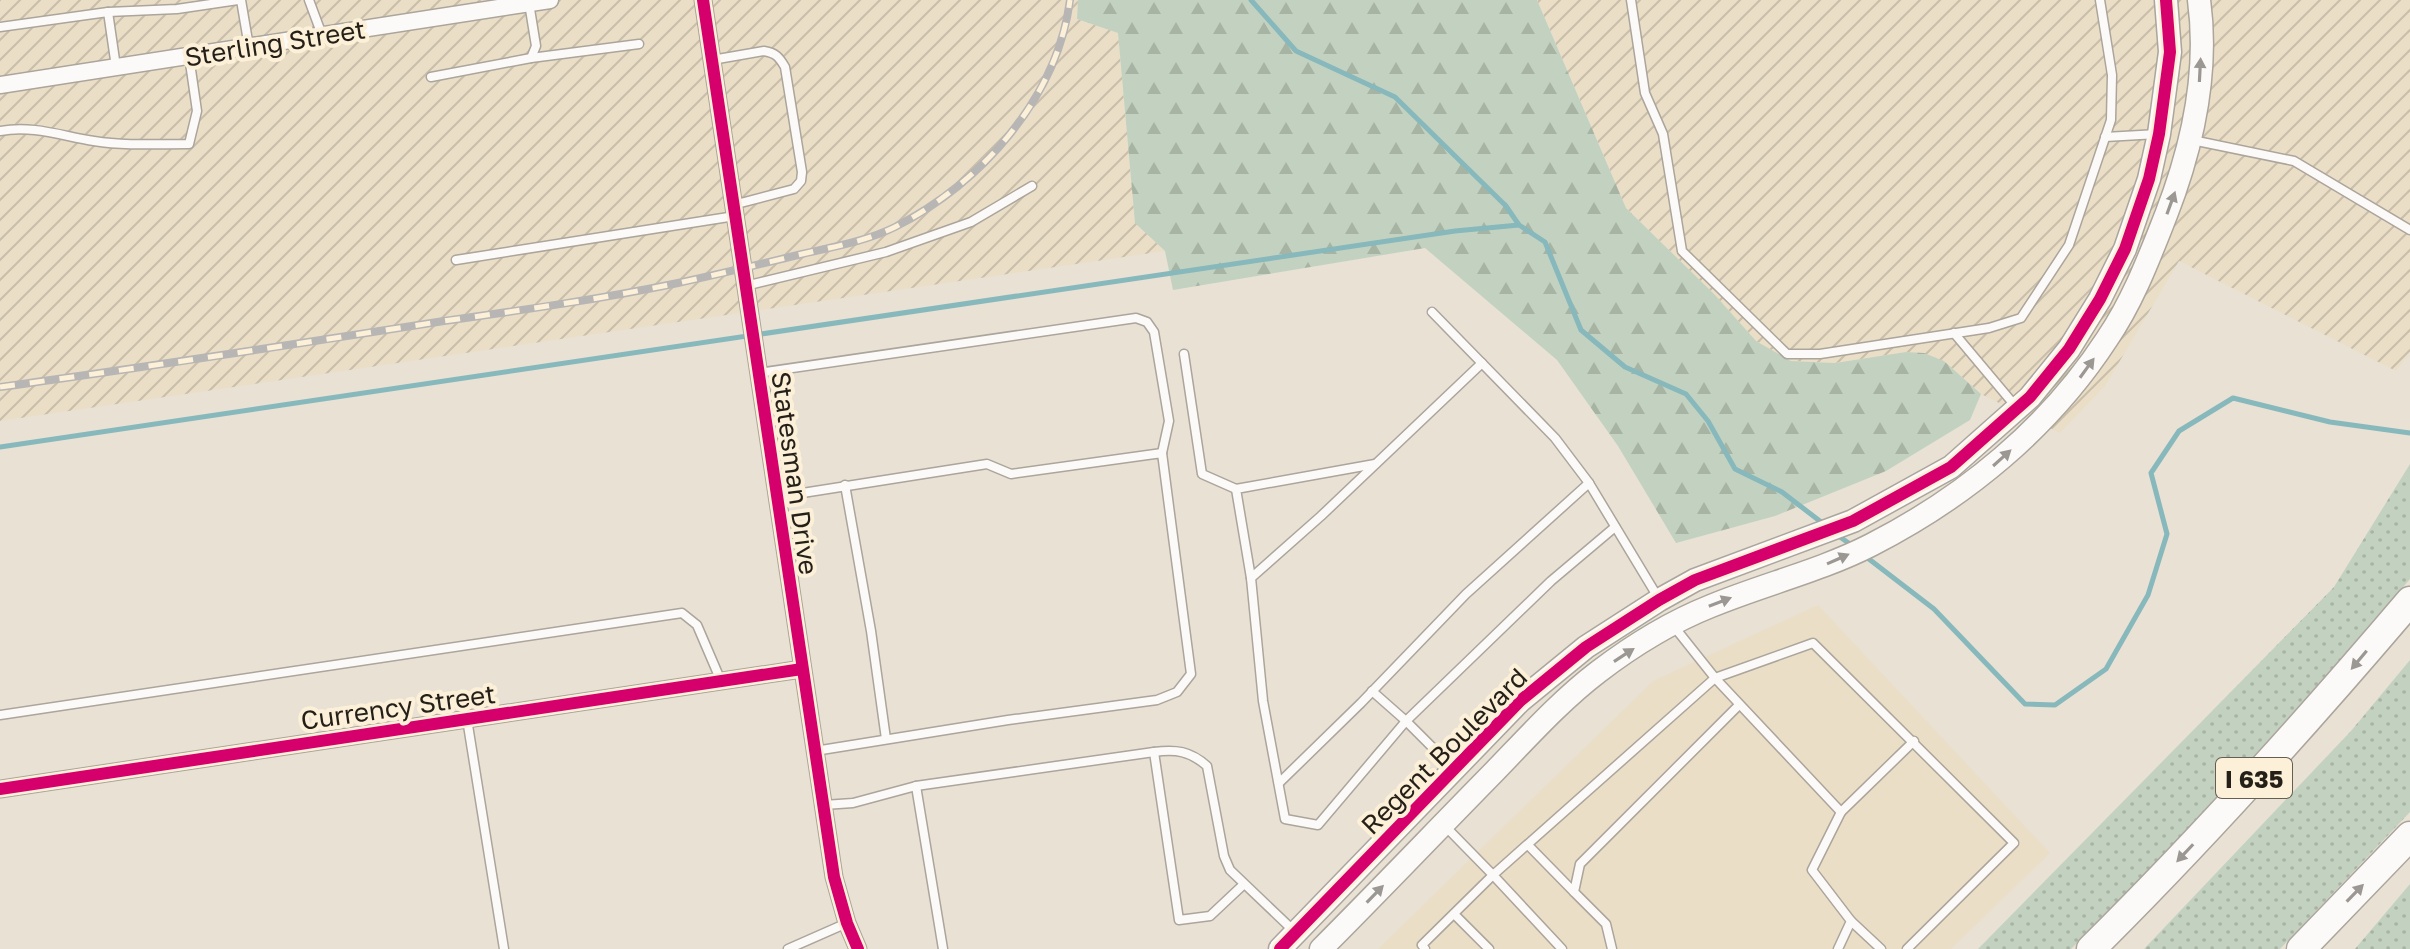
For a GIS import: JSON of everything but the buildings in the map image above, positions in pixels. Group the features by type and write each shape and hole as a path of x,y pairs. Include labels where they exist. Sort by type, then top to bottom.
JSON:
{"highway":[{"name":"I 635","path":"2091,949 2146,895 2309,719 2410,601"},
{"path":"2301,949 2410,836"}],"street":[{"name":"Sterling Street","path":"0,85 548,0"},
{"name":"Statesman Drive","path":"703,0 834,877 858,949"},
{"name":"Regent Boulevard","path":"1296,944 1454,769 1520,701 1586,647 1695,580 1853,521 1951,467 2017,409 2069,349 2100,299 2125,249 2149,179 2159,134 2170,52 2166,0"},
{"name":"Regent Boulevard","path":"1321,949 1540,725 1598,672 1672,624 1869,546 1921,518 1999,463 2078,380 2109,337 2141,278 2172,200 2191,140 2200,80 2202,20 2199,0"},
{"path":"2017,409 2035,426"},
{"name":"Currency Street","path":"0,789 802,669"}],"lane":[{"path":"0,27 108,12 177,9 240,0 249,47"},
{"path":"309,0 322,35"},
{"path":"1631,0 1645,93 1663,134 1682,251 1787,354 1820,354 1989,328 2021,318 2069,245 2111,120 2112,75 2100,0"},
{"path":"529,3 536,46 531,58"},
{"path":"108,12 116,67"},
{"path":"431,77 531,58 639,44"},
{"path":"456,260 734,210 794,189 801,181 801,162 785,67 779,57 773,52 764,51 711,60"},
{"path":"0,131 16,128 42,130 117,144 189,144 197,111 189,56"},
{"path":"2105,137 2159,134"},
{"path":"2191,140 2294,161 2410,230"},
{"path":"746,292 886,252 971,222 1032,186"},
{"path":"1432,312 1555,438 1589,483 1659,600"},
{"path":"758,373 1136,318 1147,322 1154,332 1169,421 1162,453 1191,674 1177,692 1144,703 815,751"},
{"path":"1954,333 2017,409"},
{"path":"1184,354 1202,474 1236,489 1375,464"},
{"path":"1251,578 1482,363"},
{"path":"777,497 987,464 1011,474 1162,453"},
{"path":"1279,783 1466,594 1589,483"},
{"path":"845,485 871,631 886,739"},
{"path":"1236,489 1251,578 1263,701 1285,819 1318,825 1406,721 1551,581 1615,527"},
{"path":"0,715 682,613 697,625 722,681"},
{"path":"1672,624 1739,705 1841,812"},
{"path":"1425,949 1422,945 1493,875 1715,678 1813,643 2014,843 1907,949"},
{"path":"1372,691 1454,769"},
{"path":"1574,892 1580,864 1739,705"},
{"path":"467,719 504,949"},
{"path":"1881,949 1851,921 1812,870 1841,812 1914,741"},
{"path":"823,805 853,803 916,786 1154,752 1185,751 1207,766 1224,856 1230,870 1296,944"},
{"path":"1154,752 1179,920 1210,916 1243,885"},
{"path":"916,786 943,949"},
{"path":"1443,824 1562,949"},
{"path":"1528,845 1606,924 1612,949"},
{"path":"1454,914 1489,949"},
{"path":"1838,949 1851,921"},
{"path":"788,949 847,923"}],"shaded area":[{"path":"0,0 1078,0 1077,19 1118,33 1135,222 1165,251 0,421"},
{"path":"1537,0 2410,0 2410,352 2396,371 2179,261 2105,386 2060,433 1981,394 1944,361 1906,352 1835,363 1791,361 1756,341 1715,295 1626,208"},
{"path":"1818,605 2050,853 1951,949 1378,949 1653,681"}],"green space":[{"path":"1078,0 1537,0 1626,208 1715,295 1756,341 1791,361 1835,363 1906,352 1924,353 1944,361 1981,394 1970,420 1886,471 1775,516 1676,543 1618,446 1557,360 1425,248 1173,290 1165,251 1135,223 1118,33 1077,19"},
{"path":"2410,464 2410,579 2207,815 2071,949 1978,949 2334,587"},
{"path":"2410,660 2410,812 2280,949 2144,949 2351,731"},
{"path":"2410,884 2410,949 2355,949"}],"waterway":[{"path":"1251,0 1296,51 1395,97 1506,206 1519,225 1545,242 1581,330 1625,367 1686,394 1708,421 1735,469 1782,492 1825,525"},
{"path":"0,447 1455,231 1519,225"},
{"path":"1865,556 1934,609 2025,704 2055,705 2106,669 2148,595 2167,534 2151,473 2179,431 2233,398 2330,422 2410,433"},
{"path":"1836,534 1854,547"}],"railway":[{"path":"0,387 620,294 873,236 927,209 957,187 1010,134 1032,104 1049,71 1062,36 1070,0"}],"cycle path":[{"path":"703,0 834,877 858,949"},
{"path":"1280,949 1520,701 1586,647 1695,580 1853,521 1951,467 2030,397 2069,349 2100,299 2125,249 2149,179 2159,134 2170,52 2166,0"},
{"path":"0,789 802,669"}]}
